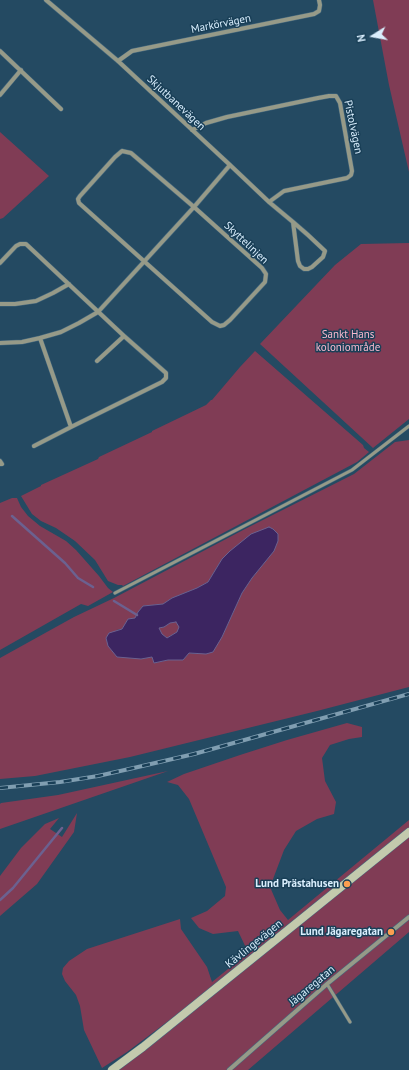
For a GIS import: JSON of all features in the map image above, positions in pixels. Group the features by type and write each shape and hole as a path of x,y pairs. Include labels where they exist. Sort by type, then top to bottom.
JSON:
{"main road":[{"name":"Kävlingevägen","path":"112,1070 144,1047 409,832"}],"street":[{"name":"Skjutbanevägen","path":"46,0 118,61 268,202 308,235 325,251 323,257 312,268 304,269 300,266 292,222"},
{"name":"Markörvägen","path":"118,61 132,51 314,14 319,11 319,0"},
{"path":"0,51 61,109"},
{"path":"0,95 21,70"},
{"name":"Pistolvägen","path":"192,130 206,123 227,117 318,98 336,96 340,102 352,171 351,175 347,178 284,191 268,202"},
{"name":"Skyttelinjen","path":"122,151 131,153 262,268 266,274 265,282 230,320 224,325 220,326 212,322 145,261 79,203 78,199 122,151"},
{"path":"0,342 22,342 61,332 98,312 194,207 230,165"},
{"path":"0,263 16,246 26,244 124,336 166,373 166,378 162,382 70,426 34,446"},
{"path":"0,304 15,304 36,301 53,294 69,284"},
{"path":"97,361 124,336"},
{"path":"40,338 70,426"},
{"name":"Jägaregatan","path":"230,1070 328,984 409,917"}],"lane":[{"path":"115,593 352,470 409,426"},
{"path":"328,984 350,1022"}],"green space":[{"path":"373,0 409,0 409,172 389,85"},
{"path":"0,132 49,176 3,218 0,219"},
{"name":"Sankt Hans koloniområde","path":"409,243 409,419 373,448 260,344 335,265 361,244"},
{"path":"255,351 363,445 369,452 357,462 123,586 108,581 95,560 75,541 32,514 21,496 206,405"},
{"path":"409,440 409,687 130,757 35,776 0,779 0,658 74,617 114,598 354,474 395,442","holes":["244,540 274,551 242,593 222,637 198,654 189,653 183,660 168,660 154,663 152,657 141,659 116,630 122,629 128,620 135,618 143,606 163,604 172,598 208,582 222,559"]},
{"path":"12,498 17,498 21,507 28,516 40,526 66,541 76,550 113,592 88,606 81,604 0,650 0,503"},
{"path":"176,621 180,627 177,632 167,638 161,634 159,628"},
{"path":"347,723 362,727 362,737 349,739 330,745 322,758 325,781 336,802 334,814 317,819 296,831 284,850 270,887 280,910 288,920 409,820 409,932 248,1070 117,1070 171,1019 127,1052 102,1068 84,1030 80,1006 76,995 65,981 62,974 63,968 69,961 87,949 180,919 181,929 207,967 212,982 249,952 238,931 213,934 199,928 191,918 207,911 225,896 226,887 189,799 178,785 167,782 184,774 240,755"},
{"path":"168,771 0,829 1,803 58,795"},
{"path":"77,813 74,832 37,884 0,916 0,876 21,848 45,824 59,818 50,829 62,837"}],"shaded area":[{"path":"269,527 278,534 278,541 274,551 242,593 222,637 213,652 206,654 189,653 183,660 168,660 154,663 152,657 141,659 117,657 108,646 106,638 109,633 122,629 128,619 135,618 143,606 163,604 172,598 208,582 222,559 251,534","holes":["176,622 179,627 177,632 167,638 162,634 159,628"]}],"waterway":[{"path":"12,516 65,563 78,578 93,587"},
{"path":"114,601 137,615"},
{"path":"0,900 13,888 62,828"}],"railway":[{"path":"0,788 60,782 98,776 138,767 194,754 409,694"}],"place":[{"name":"Lund Prästahusen","path":"347,884"},
{"name":"Lund Jägaregatan","path":"391,932"}]}
